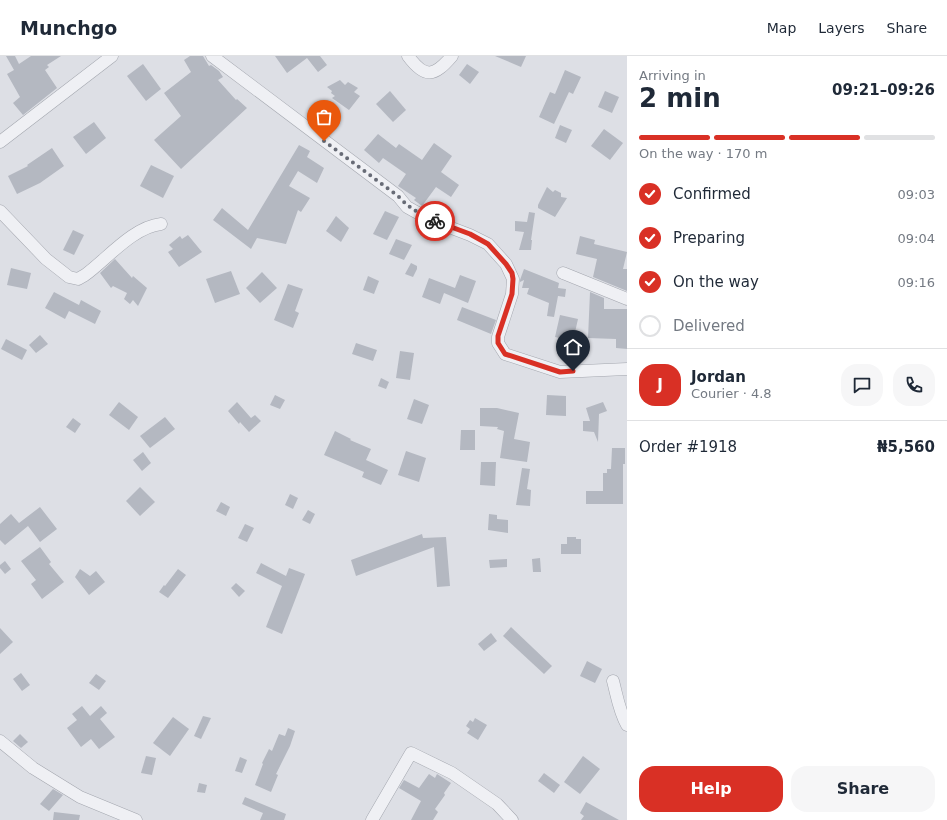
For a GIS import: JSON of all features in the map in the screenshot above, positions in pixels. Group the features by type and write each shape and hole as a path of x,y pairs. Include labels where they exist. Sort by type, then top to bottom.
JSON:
{"street":[{"path":"0,142 112,56"},
{"path":"212,56 398,196 407,207 449,227 470,234 488,244 506,264 512,273 513,279 512,294 498,336 498,343 505,354 560,372 627,369"},
{"path":"408,56 418,68 426,73 435,71 444,65 452,56"},
{"path":"0,211 46,259 69,277 74,279 81,278 92,271 136,234 161,224"},
{"path":"563,273 627,299"},
{"path":"613,681 619,708 627,724"},
{"path":"0,741 33,768 80,797 136,820"},
{"path":"372,820 411,753 452,773 497,804 512,820"}],"building":[{"path":"6,56 15,56 19,64 31,56 61,56 47,65 49,67 45,70 57,88 23,115 13,103 20,97 7,74 14,70"},
{"path":"190,56 203,56 209,66 211,65 219,71 223,77 218,80 236,100 237,99 247,108 181,169 154,140 181,116 164,93 191,72 184,60"},
{"path":"275,56 320,56 327,65 318,72 307,58 287,73"},
{"path":"495,56 526,56 521,67"},
{"path":"143,64 161,89 146,101 127,76"},
{"path":"467,64 479,72 470,84 459,75"},
{"path":"565,70 581,77 573,94 569,92 554,124 539,117 550,92 555,94"},
{"path":"340,80 345,85 348,82 358,88 354,92 360,96 349,110 332,98 335,96 327,87"},
{"path":"390,91 406,110 393,122 376,104"},
{"path":"605,91 619,97 612,113 598,107"},
{"path":"94,122 106,138 86,154 73,137"},
{"path":"560,125 572,130 566,143 555,138"},
{"path":"604,129 623,143 610,160 591,146"},
{"path":"378,134 396,148 399,144 422,160 434,143 452,156 441,172 459,185 451,197 436,187 422,206 414,200 416,198 398,186 406,174 383,158 379,163 364,150"},
{"path":"299,145 310,151 307,157 324,168 317,183 298,171 289,186 310,198 301,212 298,210 286,244 257,238 251,249 213,220 222,208 248,230"},
{"path":"52,148 64,166 40,183 17,194 8,176 28,166 27,165"},
{"path":"151,165 174,176 163,198 140,186"},
{"path":"547,187 553,192 555,190 561,193 561,197 567,198 555,217 538,208"},
{"path":"385,211 399,217 387,240 373,234"},
{"path":"529,212 535,213 531,250 519,250 524,232 515,231 515,221 527,222"},
{"path":"336,216 349,228 341,242 326,231"},
{"path":"73,230 84,235 74,255 63,250"},
{"path":"188,235 202,252 179,267 168,252 173,249 169,245 180,236 182,239"},
{"path":"580,236 595,240 594,244 627,252 623,269 627,269 627,291 593,277 597,259 576,254"},
{"path":"396,239 412,245 404,260 389,254"},
{"path":"115,259 132,278 133,276 147,288 138,306 133,300 130,304 124,299 127,293 113,286 111,288 100,273"},
{"path":"411,263 417,266 413,277 405,274"},
{"path":"11,268 31,273 27,289 7,285"},
{"path":"524,269 559,283 558,288 566,289 565,297 558,296 554,317 547,316 549,303 527,294 529,288 522,288 524,280 520,282 520,280"},
{"path":"231,271 240,294 215,303 206,279"},
{"path":"262,272 277,288 260,303 246,288"},
{"path":"460,275 476,281 468,303 444,293 440,304 422,297 429,278 455,288"},
{"path":"368,276 379,281 374,294 363,290"},
{"path":"288,284 303,289 295,311 299,313 293,328 274,320"},
{"path":"54,292 79,305 81,300 101,311 95,324 69,311 65,319 45,308"},
{"path":"590,292 604,298 604,309 627,309 627,349 616,348 616,339 588,338"},
{"path":"462,307 496,320 491,334 457,320"},
{"path":"560,315 578,319 573,341 555,337"},
{"path":"40,335 48,344 36,353 29,345"},
{"path":"6,339 27,350 22,360 1,349"},
{"path":"356,343 377,350 373,361 352,354"},
{"path":"400,351 414,353 410,380 396,378"},
{"path":"381,378 389,382 386,389 378,386"},
{"path":"275,395 285,400 280,409 270,405"},
{"path":"547,395 566,396 566,416 546,415"},
{"path":"414,399 429,405 422,424 407,419"},
{"path":"119,402 138,417 129,430 109,415"},
{"path":"237,402 251,418 255,415 261,421 249,432 240,422 239,424 228,411"},
{"path":"603,402 607,411 599,414 598,442 594,432 583,431 583,421 590,421 586,408"},
{"path":"480,408 497,408 519,413 514,439 530,442 527,462 500,458 504,431 497,429 498,427 480,426"},
{"path":"165,417 175,429 150,448 140,436"},
{"path":"73,418 81,424 75,433 66,427"},
{"path":"461,430 475,430 475,450 460,450"},
{"path":"335,431 351,439 350,440 371,449 366,460 388,470 381,485 362,477 364,472 324,455"},
{"path":"612,448 625,448 625,464 623,464 623,504 586,504 586,491 603,491 603,473 607,473 607,469 611,469"},
{"path":"406,451 426,458 419,482 398,475"},
{"path":"143,452 151,463 142,471 133,460"},
{"path":"481,462 496,462 495,486 480,485"},
{"path":"522,468 530,469 527,489 531,490 530,506 516,505"},
{"path":"140,487 155,502 140,516 126,501"},
{"path":"290,494 298,498 293,509 285,505"},
{"path":"221,502 230,507 226,516 216,511"},
{"path":"40,507 57,529 40,542 28,526 5,545 0,540 0,524 11,514 19,523"},
{"path":"308,510 315,514 310,524 302,520"},
{"path":"489,514 497,515 497,519 508,520 508,533 488,530"},
{"path":"245,524 254,528 247,542 238,538"},
{"path":"422,534 423,538 446,537 450,586 437,587 434,547 356,576 351,560"},
{"path":"567,537 576,537 576,539 581,539 581,554 561,554 561,544 567,544"},
{"path":"40,547 51,562 49,564 64,582 42,599 31,584 36,580 21,561"},
{"path":"540,558 541,572 533,572 532,559"},
{"path":"507,559 507,567 490,568 489,560"},
{"path":"5,561 11,569 5,574 0,568 0,565"},
{"path":"261,563 286,576 289,568 305,574 282,634 266,627 282,586 256,573"},
{"path":"80,569 90,576 96,571 105,582 89,595 75,577"},
{"path":"178,569 186,575 168,598 159,592"},
{"path":"236,583 245,591 239,597 231,588"},
{"path":"511,627 552,666 544,674 503,636"},
{"path":"0,628 13,642 0,654"},
{"path":"491,633 497,641 484,651 478,644"},
{"path":"587,661 602,669 595,683 580,676"},
{"path":"21,673 30,685 22,691 13,679"},
{"path":"96,674 106,681 99,690 89,683"},
{"path":"82,706 90,716 101,706 107,713 100,719 115,737 99,749 91,739 81,747 67,728 77,720 72,714"},
{"path":"203,716 211,718 201,739 194,736"},
{"path":"173,717 189,729 170,756 153,743"},
{"path":"475,718 487,725 478,740 467,733 470,729 466,726 470,720 473,722"},
{"path":"288,728 295,731 290,746 276,774 278,775 271,792 255,785 263,764 262,763 269,749 272,751 279,734 285,736"},
{"path":"20,734 28,742 21,748 13,741"},
{"path":"146,756 156,758 152,775 141,773"},
{"path":"583,756 600,769 580,794 564,782"},
{"path":"240,757 247,760 242,773 235,771"},
{"path":"544,773 560,785 554,793 538,781"},
{"path":"429,774 435,778 437,774 451,783 435,809 438,812 433,820 411,820 421,801 399,788 404,780 419,788"},
{"path":"199,783 207,785 205,793 197,792"},
{"path":"53,789 63,795 49,811 40,804"},
{"path":"245,797 286,814 284,820 260,820 263,813 242,804"},
{"path":"586,802 619,820 581,820 584,816 580,813"},
{"path":"54,812 80,815 79,820 53,820"}],"way so far":[{"path":"324,141 398,196 407,207 435,221"}],"route":[{"path":"435,221 481,239 496,252 512,273 512,294 498,336 498,343 505,354 560,372 573,371"}]}
